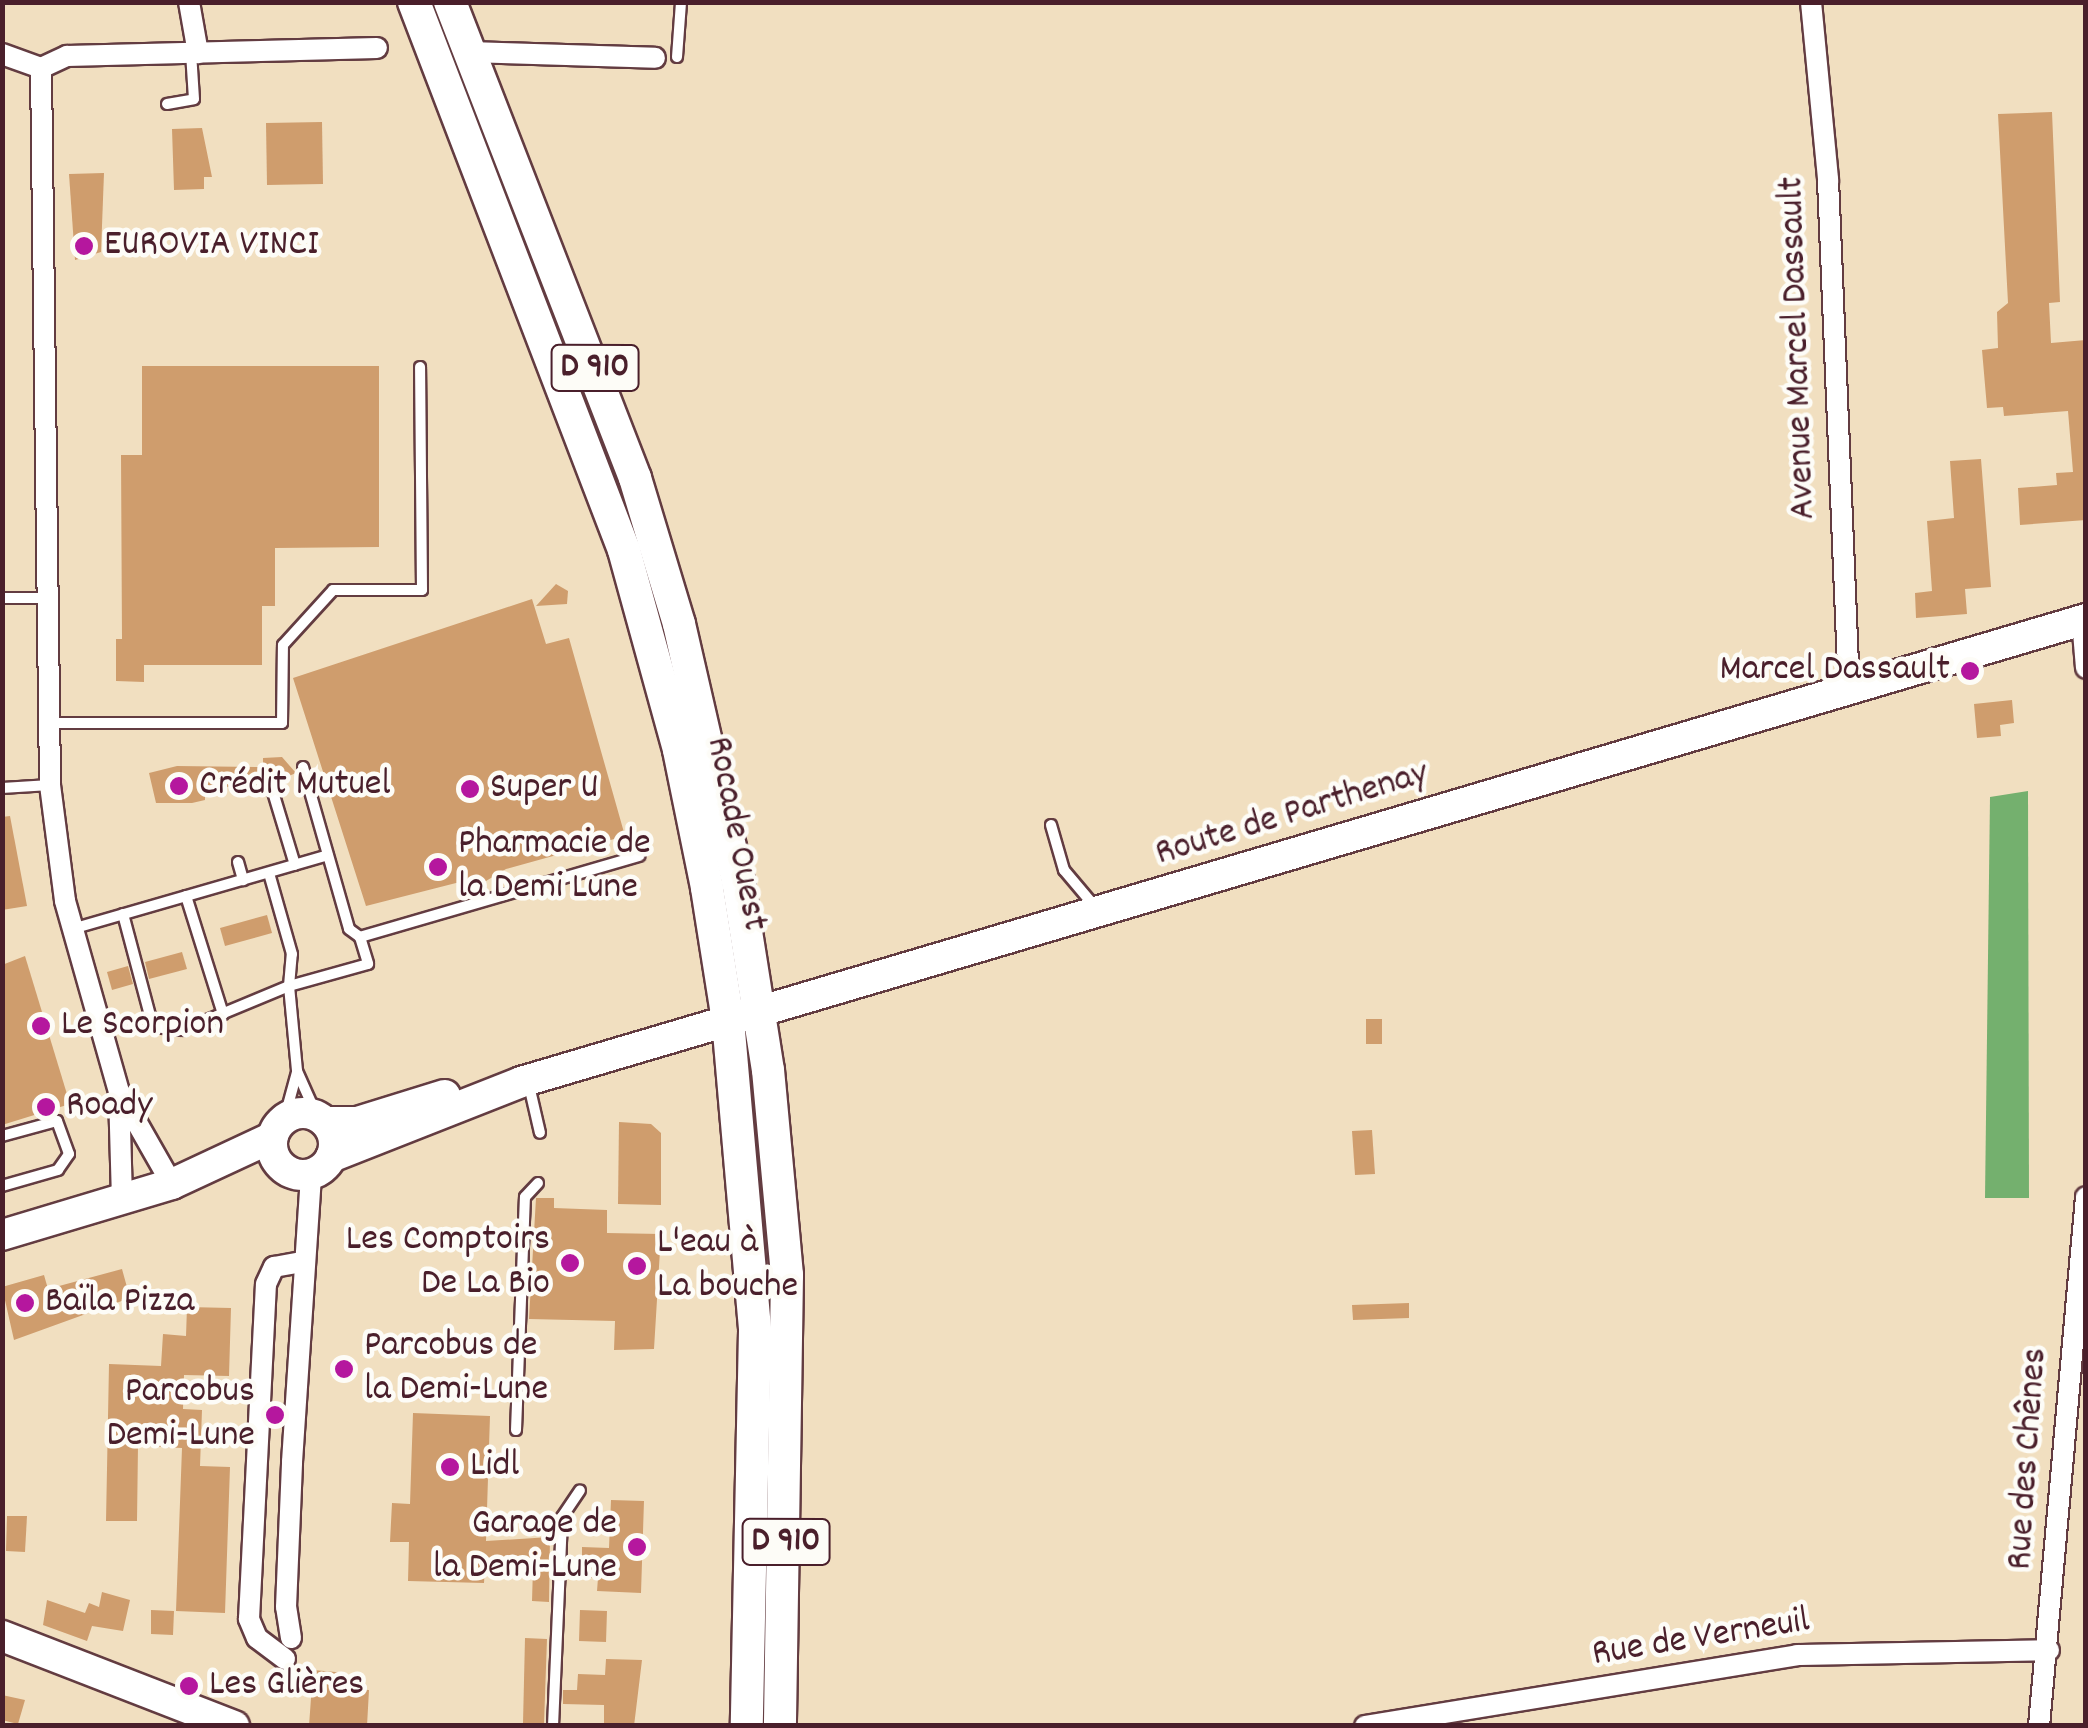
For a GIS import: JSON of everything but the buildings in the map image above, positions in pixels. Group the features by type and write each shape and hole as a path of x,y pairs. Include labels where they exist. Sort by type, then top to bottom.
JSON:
{"main road":[{"name":"Rocade Ouest","path":"414,2 559,367 636,590 679,750 728,1020 756,1331 746,1726"},
{"name":"Rocade Ouest","path":"450,2 614,419 668,583 722,802 760,1011"},
{"name":"Route de Parthenay","path":"172,1184 308,1166 524,1081 2084,620"},
{"name":"D 910","path":"760,1011 786,1275 780,1726"},
{"name":"Route de Parthenay","path":"2,1235 172,1184 279,1129 321,1119 357,1122 480,1084 524,1081"},
{"path":"279,1129 308,1166 334,1140 321,1119"},
{"path":"2,1636 234,1726"}],"street":[{"path":"189,2 194,53"},
{"name":"Avenue Marcel Dassault","path":"1810,2 1828,180 1849,690"},
{"path":"2,54 41,68 67,56 376,48"},
{"path":"469,52 655,58"},
{"path":"41,68 50,784 72,929 119,1092 172,1184"},
{"path":"2084,620 2086,668"},
{"path":"119,1092 122,1200"},
{"path":"290,1638 286,1607 308,1166"},
{"name":"Rue des Chênes","path":"2040,1726 2086,1197"},
{"path":"285,1659 258,1638 249,1620 268,1275 274,1267 303,1262"},
{"name":"Rue de Verneuil","path":"1365,1726 1797,1656 2049,1650"}],"lane":[{"path":"677,57 679,4"},
{"path":"167,104 194,100 194,53"},
{"path":"48,723 282,723 283,646 333,590 422,590 420,367"},
{"path":"2,598 48,598"},
{"path":"123,914 153,1027 183,1030 289,986 368,964 360,937 349,929 302,767"},
{"path":"2,788 50,784"},
{"path":"273,792 295,865"},
{"path":"1051,825 1064,870 1100,913"},
{"path":"72,929 328,856"},
{"path":"360,937 640,856"},
{"path":"238,862 243,880"},
{"path":"270,872 292,954 289,986 297,1071 321,1119"},
{"path":"186,896 223,1014"},
{"path":"279,1129 297,1071"},
{"path":"524,1081 540,1132"},
{"path":"2,1136 57,1121 69,1154 58,1170 2,1186"},
{"path":"516,1430 525,1197 538,1182"},
{"path":"553,1726 562,1517 580,1490"}],"green space":[{"path":"2028,791 2029,1198 1985,1198 1990,797"}],"place":[{"name":"EUROVIA VINCI","path":"84,246"},
{"name":"Marcel Dassault","path":"1970,671"},
{"name":"Crédit Mutuel","path":"179,786"},
{"name":"Super U","path":"470,789"},
{"name":"Pharmacie de la Demi Lune","path":"438,867"},
{"name":"Le Scorpion","path":"41,1026"},
{"name":"Roady","path":"46,1107"},
{"name":"Les Comptoirs De La Bio","path":"570,1263"},
{"name":"L'eau à La bouche","path":"637,1266"},
{"name":"Baïla Pizza","path":"25,1303"},
{"name":"Parcobus de la Demi-Lune","path":"344,1369"},
{"name":"Parcobus Demi-Lune","path":"275,1415"},
{"name":"Lidl","path":"450,1467"},
{"name":"Garage de la Demi-Lune","path":"637,1547"},
{"name":"Les Glières","path":"189,1686"}]}
